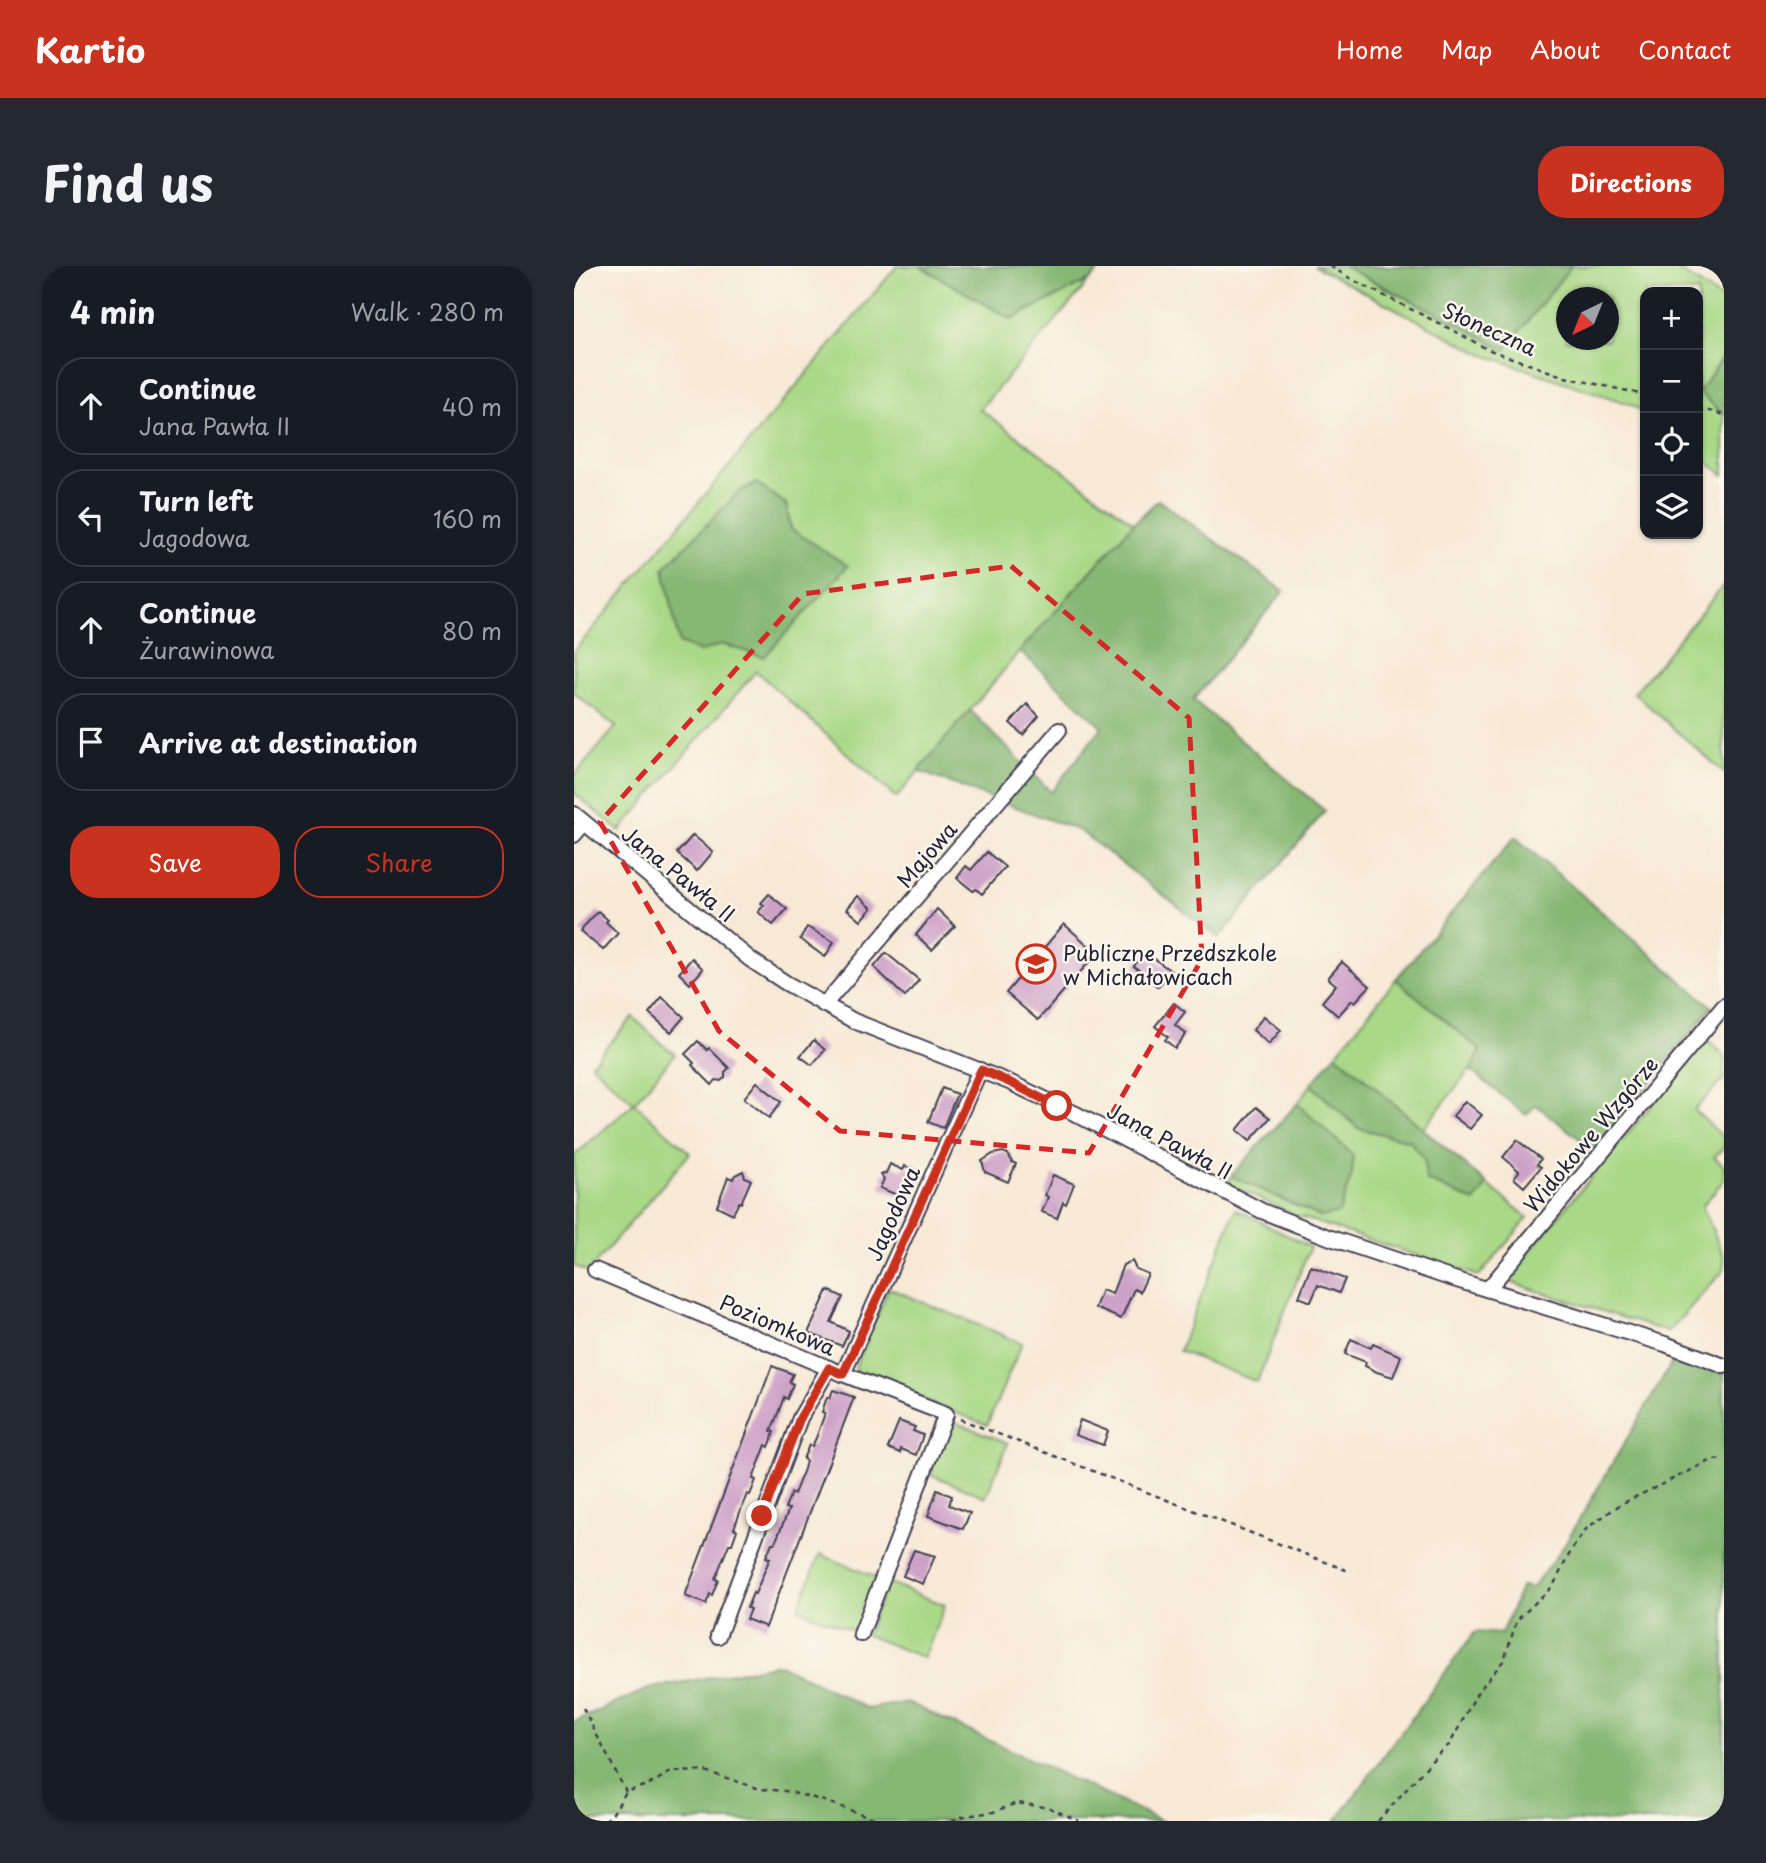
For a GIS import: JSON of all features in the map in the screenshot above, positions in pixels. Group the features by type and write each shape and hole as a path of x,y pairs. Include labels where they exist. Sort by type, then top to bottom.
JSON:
{"street":[{"name":"Majowa","path":"824,1005 1059,730"},
{"name":"Jana Pawła II","path":"579,818 751,960 854,1021 1009,1082 1262,1211 1341,1241 1665,1344 1724,1366"},
{"path":"574,835 579,818"},
{"name":"Widokowe Wzgórze","path":"1488,1289 1724,1006"},
{"name":"Jagodowa","path":"718,1636 800,1418 836,1371 981,1070"},
{"name":"Poziomkowa","path":"595,1270 836,1371 947,1414"},
{"path":"861,1634 947,1414"}],"path":[{"name":"Słoneczna","path":"1330,266 1487,349 1565,377 1640,395"},
{"path":"1703,409 1724,415"},
{"path":"947,1414 1351,1572"},
{"path":"1378,1821 1450,1744 1478,1693 1504,1660 1517,1620 1553,1586 1572,1549 1587,1528 1621,1504 1712,1460 1724,1458"},
{"path":"583,1708 626,1792"},
{"path":"605,1821 613,1814 626,1792 650,1784 671,1772 705,1771 760,1789 785,1791 818,1799 882,1821"},
{"path":"952,1821 960,1817 993,1812 1017,1803 1050,1808 1079,1821"}],"highlighted area":[{"path":"1011,566 1189,718 1202,959 1089,1153 840,1131 719,1031 600,822 803,594"}],"green space":[{"path":"897,266 920,266 1011,319 1090,280 980,409 1134,523 1020,651 896,798 756,671 620,831 574,793 574,776 616,727 574,693 574,651","holes":["786,504 791,528 764,657 722,644"]},
{"path":"920,266 1103,266 1090,280 1011,319"},
{"path":"1314,266 1344,266 1462,324 1505,350 1571,266 1672,266 1724,300 1724,356 1703,386 1703,287 1640,287 1640,411 1632,405 1484,355"},
{"path":"1344,266 1571,266 1505,350"},
{"path":"1724,356 1724,415 1703,396 1703,386"},
{"path":"1703,396 1724,415 1724,475 1703,459"},
{"path":"756,483 786,504 791,529 848,566 764,657 722,644 700,652 679,643 664,568 740,491"},
{"path":"1158,500 1284,591 1193,700 1325,811 1219,938 1080,831 918,771 970,710 1051,792 1102,727 1020,651 1134,523"},
{"path":"1724,585 1724,773 1634,693"},
{"path":"1515,837 1712,1007 1594,1150 1536,1105 1526,1115 1470,1070 1481,1051 1396,979"},
{"path":"1396,979 1481,1051 1470,1070 1423,1129 1336,1054"},
{"path":"633,1017 675,1054 634,1103 591,1064"},
{"path":"1707,1039 1724,1055 1724,1079 1694,1110 1724,1138 1724,1147 1714,1157 1724,1166 1724,1180 1702,1206 1724,1256 1724,1270 1668,1332 1510,1282 1514,1269"},
{"path":"1336,1054 1487,1184 1475,1202 1426,1180 1424,1159 1410,1141 1358,1128 1311,1085"},
{"path":"1311,1085 1358,1128 1410,1141 1424,1159 1475,1201 1487,1184 1528,1218 1479,1276 1297,1216 1228,1184 1231,1176 1320,1217 1353,1155 1297,1104"},
{"path":"634,1103 690,1153 588,1272 574,1266 574,1156"},
{"path":"1297,1104 1353,1155 1352,1174 1339,1213 1321,1217 1231,1176"},
{"path":"1236,1209 1310,1247 1257,1382 1179,1351"},
{"path":"889,1288 1022,1343 987,1425 859,1375 855,1367"},
{"path":"1677,1354 1724,1373 1724,1821 1336,1821 1475,1632 1501,1634 1522,1586 1532,1588 1563,1547"},
{"path":"950,1420 1008,1443 986,1497 929,1474"},
{"path":"820,1554 877,1578 856,1632 798,1609"},
{"path":"887,1582 945,1605 924,1658 866,1635"},
{"path":"779,1664 868,1709 907,1702 1162,1821 574,1821 574,1722 648,1689"}],"building":[{"path":"1027,704 1039,716 1023,735 1010,723"},
{"path":"693,835 713,852 697,871 677,853"},
{"path":"987,852 1005,867 982,894 976,889 973,891 957,878 966,866 971,870"},
{"path":"769,894 787,909 773,925 758,912 764,905 761,903"},
{"path":"858,896 872,908 861,921 847,909"},
{"path":"937,909 955,926 932,950 916,935"},
{"path":"598,911 618,933 603,950 580,931"},
{"path":"1064,924 1097,953 1038,1020 1006,993"},
{"path":"807,927 834,942 825,957 800,939"},
{"path":"1145,952 1171,971 1158,987 1134,966"},
{"path":"886,953 919,980 905,997 874,967"},
{"path":"692,958 703,969 690,984 679,973"},
{"path":"1342,962 1370,986 1338,1016 1322,1002 1336,985 1328,978"},
{"path":"662,997 684,1017 671,1032 649,1013"},
{"path":"1174,1003 1185,1012 1175,1025 1186,1034 1175,1048 1165,1040 1168,1037 1155,1026"},
{"path":"1264,1016 1281,1030 1269,1044 1253,1030"},
{"path":"814,1040 825,1050 812,1065 800,1056"},
{"path":"698,1041 729,1068 721,1081 716,1080 712,1085 685,1054"},
{"path":"757,1082 781,1102 769,1118 744,1098"},
{"path":"942,1088 957,1094 943,1128 928,1122"},
{"path":"1465,1101 1482,1115 1470,1129 1453,1116"},
{"path":"1256,1107 1270,1118 1250,1141 1237,1130"},
{"path":"1517,1140 1541,1159 1537,1164 1541,1167 1524,1187 1514,1178 1519,1171 1503,1157"},
{"path":"1003,1152 1016,1164 1008,1182 985,1172 982,1161 993,1154"},
{"path":"890,1164 903,1170 905,1166 918,1171 912,1186 907,1185 902,1197 880,1188 884,1179 881,1175 886,1173"},
{"path":"743,1171 745,1177 751,1180 733,1214 717,1206 728,1177 733,1179"},
{"path":"1053,1175 1074,1184 1057,1218 1042,1212"},
{"path":"1132,1261 1136,1269 1148,1274 1140,1292 1134,1289 1121,1319 1095,1308 1102,1290 1112,1294 1123,1265"},
{"path":"1311,1266 1345,1279 1339,1293 1318,1285 1311,1302 1299,1297"},
{"path":"828,1290 843,1297 831,1322 849,1331 842,1346 808,1333"},
{"path":"1351,1339 1371,1348 1373,1344 1401,1356 1393,1377 1377,1372 1365,1366 1366,1362 1345,1354"},
{"path":"772,1366 793,1374 789,1382 793,1384 787,1399 784,1397 771,1431 774,1432 769,1447 766,1445 753,1479 756,1480 750,1495 747,1494 734,1528 737,1530 732,1544 729,1544 715,1579 718,1580 706,1604 685,1596"},
{"path":"833,1390 854,1397 766,1627 746,1619 750,1609 747,1608 770,1558 766,1557 789,1509 785,1508 804,1469 806,1461 803,1459 809,1445 812,1446 816,1438 825,1413 822,1412 827,1397 830,1398"},
{"path":"1080,1420 1108,1431 1103,1445 1075,1435"},
{"path":"899,1421 915,1427 913,1431 923,1435 916,1455 901,1449 900,1453 888,1448"},
{"path":"937,1490 952,1496 949,1505 970,1513 963,1529 928,1516"},
{"path":"914,1550 935,1556 923,1584 903,1576"}],"place":[{"name":"Publiczne Przedszkole w Michałowicach","path":"1036,964"}],"route":[{"path":"762,1516 800,1418 829,1368 843,1374 981,1070 1057,1106"}]}
